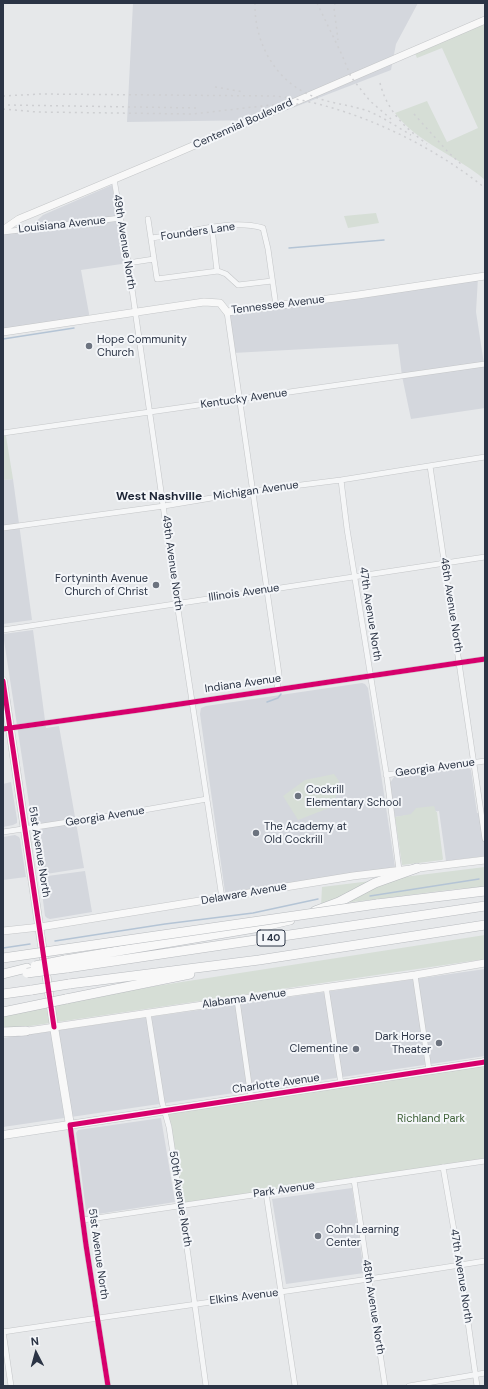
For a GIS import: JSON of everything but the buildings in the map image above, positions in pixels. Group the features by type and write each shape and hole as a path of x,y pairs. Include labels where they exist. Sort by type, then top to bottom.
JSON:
{"highway":[{"path":"66,964 291,920 339,902 375,883 417,868"},
{"path":"3,958 377,904 485,891"},
{"name":"I 40","path":"3,977 66,964 485,906"},
{"name":"I 40","path":"3,994 258,960 481,926"},
{"path":"3,1012 258,960"},
{"path":"3,974 27,971"},
{"path":"3,1032 26,1032"}],"main road":[{"name":"Centennial Boulevard","path":"3,231 24,217 485,20"},
{"name":"Tennessee Avenue","path":"3,332 204,302 220,303 227,312 485,276"},
{"name":"51st Avenue North","path":"3,681 6,728 25,829 70,1125"},
{"name":"Delaware Avenue","path":"3,931 40,927 399,870 485,860"},
{"name":"Alabama Avenue","path":"3,1036 148,1013 415,975 485,963"},
{"name":"Charlotte Avenue","path":"3,1135 485,1062"}],"street":[{"name":"49th Avenue North","path":"114,179 128,263 177,603 222,898"},
{"name":"Louisiana Avenue","path":"3,231 121,218"},
{"name":"Founders Lane","path":"148,219 157,279 217,271"},
{"name":"Founders Lane","path":"151,238 212,228 252,225 263,228 268,249 276,306"},
{"path":"212,228 217,271 226,274 238,285 272,281"},
{"path":"128,263 154,259"},
{"path":"227,312 279,674 277,690"},
{"name":"Kentucky Avenue","path":"3,433 485,364"},
{"name":"Michigan Avenue","path":"3,528 164,506 252,491 341,480 485,457"},
{"name":"46th Avenue North","path":"430,466 485,839"},
{"name":"47th Avenue North","path":"341,480 354,577 386,775 399,870"},
{"name":"Illinois Avenue","path":"3,630 485,557"},
{"name":"Indiana Avenue","path":"6,728 485,659"},
{"name":"Georgia Avenue","path":"386,775 485,761"},
{"name":"Georgia Avenue","path":"3,832 207,800"},
{"path":"415,975 429,1070"},
{"path":"326,987 340,1084"},
{"path":"237,1000 251,1098"},
{"name":"50th Avenue North","path":"148,1013 162,1102 168,1123 181,1206 206,1386"},
{"name":"51st Avenue North","path":"70,1125 108,1386"},
{"name":"Park Avenue","path":"83,1220 485,1161"},
{"name":"47th Avenue North","path":"443,1167 460,1265 477,1386"},
{"name":"48th Avenue North","path":"354,1180 385,1386"},
{"path":"266,1193 295,1386"},
{"name":"Elkins Avenue","path":"3,1332 485,1261"},
{"path":"3,1332 11,1386"},
{"path":"409,1386 485,1373"}],"shaded area":[{"path":"133,3 418,3 396,44 391,70 261,120 127,122"},
{"path":"112,185 128,263 81,270 90,319 3,332 3,231 31,226 43,215"},
{"path":"478,277 476,312 485,364 485,408 411,419 402,376 398,344 233,353 227,312"},
{"path":"13,479 32,620 3,624 3,480"},
{"path":"33,630 46,728 59,726 84,868 40,875 3,634"},
{"name":"Cockrill Elementary School","path":"362,683 368,688 395,867 229,893 225,892 200,714 201,708 206,706"},
{"path":"468,767 471,770 477,813 485,812 485,856 446,861 439,811 395,817 390,783 394,777"},
{"path":"11,782 17,823 3,827 3,784"},
{"path":"15,835 20,839 26,877 3,880 3,837"},
{"path":"85,871 92,912 50,919 47,918 45,916 40,877"},
{"path":"485,969 485,1056 3,1127 3,1038"},
{"path":"161,1118 175,1202 89,1215 86,1211 76,1133 78,1130"},
{"name":"Cohn Learning Center","path":"352,1188 364,1273 286,1284 272,1199"}],"green space":[{"path":"485,20 485,180 474,171 415,133 404,124 395,113 427,101 447,142 478,128 442,48 417,58 414,51"},
{"path":"376,213 379,223 348,228 344,216"},
{"path":"3,436 6,436 13,479 3,480"},
{"path":"334,774 339,781 334,806 298,820 283,796 305,780"},
{"path":"434,806 437,812 443,859 402,865 395,817 411,814 416,808"},
{"path":"485,867 485,887 457,889 321,906 322,887"},
{"path":"485,935 485,959 3,1030 3,1014 156,986"},
{"name":"Richland Park","path":"485,1062 485,1161 181,1206 165,1110"}],"waterway":[{"path":"289,248 384,240"},
{"path":"3,339 74,328"},
{"path":"267,702 278,698 281,694"},
{"path":"370,896 479,879"},
{"path":"55,941 165,924 253,913 318,899"},
{"path":"3,948 30,944"}],"railway":[{"path":"255,3 258,33 263,47 270,60 289,82 301,91 315,97 368,111 385,119 411,135"},
{"path":"317,3 351,77 370,101 391,119"},
{"path":"335,3 334,8 338,40"},
{"path":"380,83 387,102 398,118 411,132 427,144"},
{"path":"215,87 244,92"},
{"path":"3,96 41,94 276,96 304,101 359,117 386,128 439,155 485,188"},
{"path":"3,109 37,112 193,114 271,105 300,104"},
{"path":"8,105 198,108"},
{"path":"414,114 448,152 462,165"}],"cycle path":[{"path":"3,729 485,659"},
{"path":"3,681 54,1027"},
{"path":"108,1386 86,1245 70,1125 485,1062"}],"place":[{"name":"Hope Community Church","path":"89,346"},
{"name":"Fortyninth Avenue Church of Christ","path":"156,585"},
{"name":"Cockrill Elementary School","path":"298,796"},
{"name":"The Academy at Old Cockrill","path":"256,833"},
{"name":"Dark Horse Theater","path":"439,1043"},
{"name":"Clementine","path":"356,1049"},
{"name":"Cohn Learning Center","path":"318,1236"}],"district":[{"name":"West Nashville","path":"159,497"}]}
